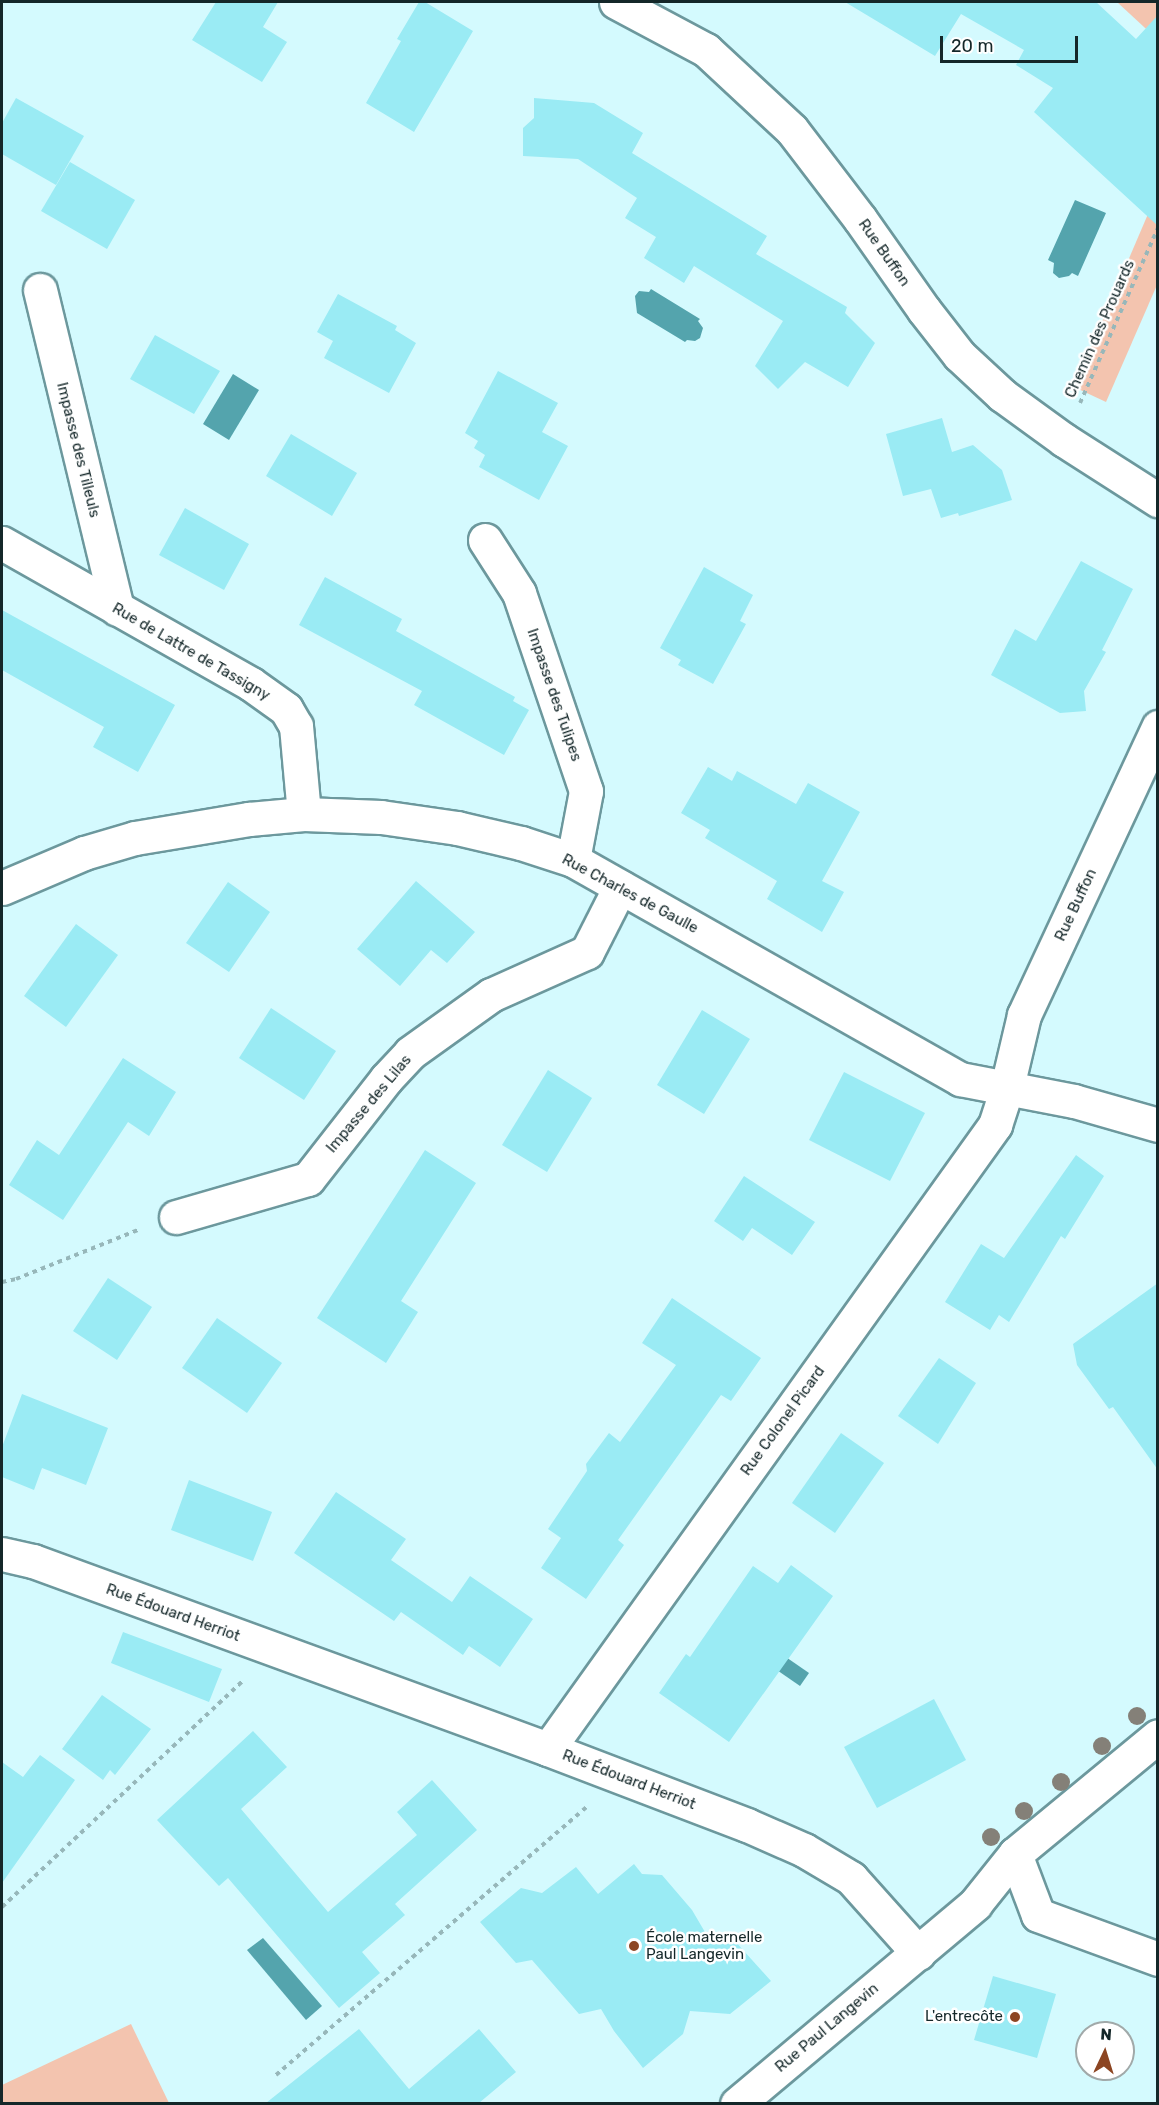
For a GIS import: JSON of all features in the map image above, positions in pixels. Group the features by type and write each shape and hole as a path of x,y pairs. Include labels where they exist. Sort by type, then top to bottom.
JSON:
{"street":[{"name":"Rue Buffon","path":"616,2 706,50 792,130 959,355 1002,395 1064,440 1158,500"},
{"name":"Impasse des Tilleuls","path":"40,290 117,609"},
{"name":"Impasse des Tulipes","path":"484,540 519,593 586,791 573,860"},
{"name":"Rue de Lattre de Tassigny","path":"2,543 251,684 286,709 296,726 304,814"},
{"name":"Rue Buffon","path":"1008,1087 1024,1015 1158,727"},
{"name":"Rue Charles de Gaulle","path":"2,888 84,853 135,838 239,820 304,814 381,817 457,828 521,843 573,860 960,1079 1074,1101 1158,1125"},
{"name":"Impasse des Lilas","path":"176,1217 308,1179 386,1079 410,1053 491,995 587,952 620,887"},
{"name":"Rue Colonel Picard","path":"548,1749 995,1125 1008,1087"},
{"name":"Rue Édouard Herriot","path":"2,1554 33,1561 548,1749 747,1825 804,1850 851,1878 918,1953"},
{"path":"918,1953 975,1904 1015,1854 1158,1736"},
{"path":"1015,1854 1038,1915 1158,1959"},
{"name":"Rue Paul Langevin","path":"736,2103 918,1953"}],"path":[{"name":"Chemin des Prouards","path":"1064,440 1158,228"},
{"path":"2,1282 16,1279 176,1217"},
{"path":"2,1907 275,1651"},
{"path":"276,2075 621,1777"}],"shaded area":[{"path":"1117,2 1157,2 1157,39"},
{"path":"1157,193 1157,285 1106,402 1074,387"},
{"path":"131,2024 169,2103 2,2103 2,2085"}],"water":[{"path":"1075,200 1106,213 1078,276 1072,273 1059,278 1053,273 1054,263 1048,260"},
{"path":"651,289 700,319 698,321 703,328 700,338 685,342 637,313 635,296 639,291 649,292"},
{"path":"233,374 259,390 229,440 203,424"},
{"path":"747,1630 809,1673 800,1686 738,1643"},
{"path":"263,1938 322,2006 306,2020 247,1950"}],"building":[{"path":"216,2 278,2 263,27 287,42 262,82 192,40"},
{"path":"419,2 425,2 473,31 414,132 366,103 401,41 397,39"},
{"path":"845,2 1096,2 1136,39 1158,15 1158,226 1034,112 1053,88 1016,65 1024,50 961,14 935,56"},
{"path":"16,98 84,136 56,185 2,154 2,123"},
{"path":"534,98 594,103 643,133 632,153 767,236 756,254 847,307 845,313 875,343 848,387 805,362 778,389 755,366 783,321 694,266 684,283 644,258 656,237 625,218 637,198 578,159 523,156 523,128 534,118"},
{"path":"70,162 135,200 107,249 41,211"},
{"path":"338,294 397,326 395,330 416,343 389,393 324,358 333,341 317,332"},
{"path":"155,335 220,371 194,414 130,379"},
{"path":"498,371 558,403 542,432 568,446 539,500 479,467 485,455 474,448 478,441 465,433"},
{"path":"942,418 952,452 973,445 1002,470 1012,500 959,516 958,513 941,518 931,489 903,496 886,434"},
{"path":"291,434 357,473 332,516 266,476"},
{"path":"185,508 249,544 224,590 159,555"},
{"path":"1081,561 1133,589 1102,650 1106,652 1084,691 1086,711 1060,713 991,675 1015,629 1036,641"},
{"path":"704,567 753,595 740,621 746,624 713,684 678,665 681,660 660,648"},
{"path":"325,577 402,619 396,631 515,697 513,701 529,710 504,755 414,705 422,691 299,625"},
{"path":"2,610 175,705 138,772 93,747 104,727 2,670"},
{"path":"708,767 732,781 737,771 796,804 808,783 860,812 822,881 844,892 822,932 767,899 777,881 705,838 710,830 681,813"},
{"path":"416,881 475,932 447,963 431,950 400,986 357,949"},
{"path":"228,882 270,912 229,972 186,943"},
{"path":"76,924 118,955 66,1027 24,996"},
{"path":"271,1008 336,1051 304,1100 239,1058"},
{"path":"702,1010 750,1039 704,1114 657,1085"},
{"path":"123,1058 176,1092 149,1136 128,1122 63,1220 9,1185 37,1140 59,1155"},
{"path":"548,1070 592,1098 547,1172 502,1145"},
{"path":"844,1072 925,1113 890,1181 809,1140"},
{"path":"425,1150 476,1183 401,1301 418,1312 386,1363 317,1318"},
{"path":"1076,1155 1104,1176 1065,1239 1061,1236 1009,1322 999,1315 990,1330 945,1302 981,1244 1004,1258"},
{"path":"744,1176 815,1222 792,1255 752,1228 743,1241 714,1221"},
{"path":"108,1278 152,1307 117,1360 73,1331"},
{"path":"1158,1283 1158,1470 1113,1407 1109,1409 1077,1365 1073,1344"},
{"path":"672,1298 761,1358 731,1401 721,1395 618,1540 624,1545 586,1599 541,1568 561,1538 548,1529 587,1471 586,1464 609,1433 620,1442 676,1365 642,1343"},
{"path":"217,1318 282,1363 247,1413 182,1368"},
{"path":"939,1358 976,1383 938,1444 898,1416"},
{"path":"22,1394 108,1428 86,1485 42,1468 34,1490 2,1477 2,1447"},
{"path":"841,1433 884,1463 835,1533 792,1503"},
{"path":"189,1480 272,1512 253,1561 171,1530"},
{"path":"336,1492 406,1539 391,1560 452,1602 470,1576 533,1619 500,1667 469,1646 463,1655 401,1612 394,1621 294,1553"},
{"path":"791,1565 833,1596 729,1742 659,1693 686,1654 690,1657 753,1566 778,1583"},
{"path":"123,1632 222,1669 209,1702 111,1663"},
{"path":"102,1695 151,1729 115,1775 110,1770 103,1780 62,1749"},
{"path":"934,1699 966,1760 877,1808 844,1747"},
{"path":"253,1731 287,1767 241,1809 328,1912 417,1835 397,1812 432,1780 477,1830 395,1904 405,1915 362,1952 380,1973 339,2008 228,1878 219,1886 157,1820"},
{"path":"40,1755 75,1780 2,1883 2,1762 23,1777"},
{"path":"634,1864 642,1874 662,1875 692,1910 712,1944 734,1940 771,1981 730,2014 690,2011 683,2034 643,2068 614,2031 601,2009 579,2014 532,1960 516,1963 480,1922 521,1888 542,1893 576,1867 598,1894"},
{"name":"L'entrecôte","path":"993,1976 1056,1994 1037,2058 974,2040"},
{"path":"359,2029 409,2089 479,2029 516,2072 479,2103 266,2103"}],"place":[{"name":"École maternelle Paul Langevin","path":"634,1946"},
{"name":"L'entrecôte","path":"1015,2017"}]}
